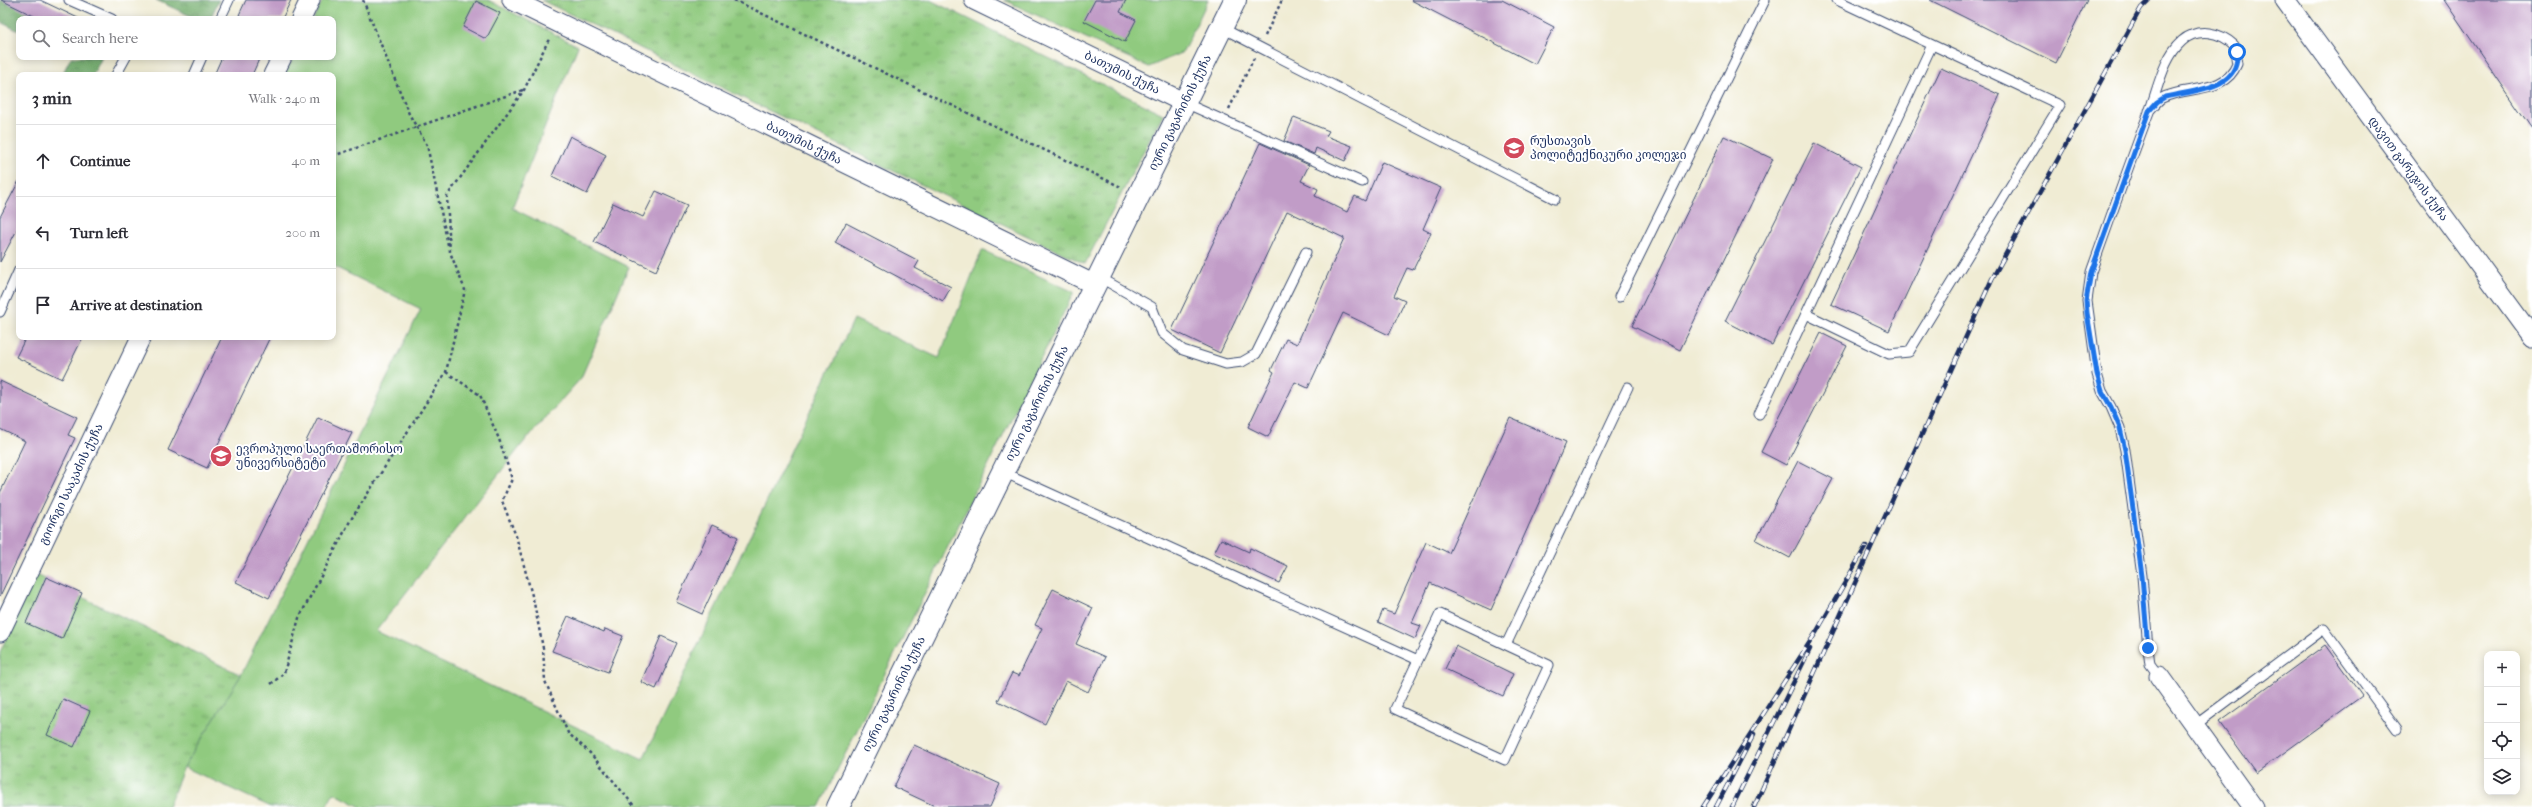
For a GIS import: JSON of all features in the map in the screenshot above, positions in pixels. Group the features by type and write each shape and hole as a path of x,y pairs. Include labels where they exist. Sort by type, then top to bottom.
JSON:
{"street":[{"path":"302,16 310,0"},
{"name":"ბათუმის ქუჩა","path":"512,0 1097,281"},
{"name":"ბათუმის ქუჩა","path":"974,0 1185,103"},
{"name":"იური გაგარინის ქუჩა","path":"838,807 1235,0"},
{"name":"დავით გარეჯის ქუჩა","path":"2285,0 2532,337"},
{"name":"გიორგი სააკაძის ქუჩა","path":"3,620 140,340"},
{"path":"2159,676 2253,807"}],"lane":[{"path":"69,0 105,16"},
{"path":"221,16 229,0"},
{"path":"1619,297 1765,0"},
{"path":"1806,314 1889,354 1909,352 2060,104 1837,0"},
{"path":"1222,28 1555,199"},
{"path":"2149,111 2157,102 2165,97 2216,85 2229,78 2238,64 2234,46 2227,39 2210,32 2199,32 2182,41 2169,59 2149,111 2091,272 2086,301 2097,374 2102,391 2120,428 2125,450 2142,576 2150,664 2159,676"},
{"path":"1759,414 1932,45"},
{"path":"118,72 124,60"},
{"path":"195,72 201,60"},
{"path":"1185,103 1362,182"},
{"path":"1097,281 1152,307 1162,332 1183,350 1226,364 1242,362 1256,354 1306,252"},
{"path":"0,312 16,277"},
{"path":"1506,645 1628,387"},
{"path":"1003,472 1418,660"},
{"path":"1440,614 1549,665 1505,760 1395,709 1418,660 1440,614"},
{"path":"2194,726 2324,629 2397,729"}],"path":[{"path":"271,684 284,673 299,618 350,521 446,372 465,290 450,252 427,145 409,114 362,0"},
{"path":"734,0 1139,196"},
{"path":"450,252 447,196 524,90 558,22"},
{"path":"336,155 524,90"},
{"path":"446,372 480,395 499,439 512,479 502,501 516,536 534,603 543,648 545,681 568,733 590,753 635,807"}],"green space":[{"path":"0,0 32,0 66,16 16,16 16,30 0,22"},
{"path":"156,0 219,0 211,16 191,16"},
{"path":"323,0 488,0 578,46 512,208 629,267 581,378 524,442 376,631 643,759 854,319 939,358 982,250 1074,292 819,807 361,807 334,793 326,807 271,807 184,767 241,675 421,309 336,267 336,72 286,72 292,60 336,60 336,16 315,16"},
{"path":"541,0 930,0 1163,114 1085,264"},
{"path":"1004,0 1208,0 1183,52 1149,67"},
{"path":"70,60 100,60 94,72 64,72"},
{"path":"35,574 241,675 184,767 168,807 0,807 0,652"}],"building":[{"path":"1,0 40,0 74,16 34,16"},
{"path":"246,0 291,0 283,16 239,15"},
{"path":"1095,0 1126,0 1120,12 1136,20 1125,42 1084,21"},
{"path":"1411,0 1502,0 1554,27 1535,64"},
{"path":"1930,0 2087,0 2056,63"},
{"path":"2444,0 2532,0 2532,129"},
{"path":"476,1 500,13 486,39 463,27"},
{"path":"221,60 259,60 253,72 215,72"},
{"path":"1941,68 2000,95 1889,331 1831,304"},
{"path":"1294,117 1329,131 1326,136 1352,146 1345,161 1316,148 1314,154 1284,141"},
{"path":"570,136 606,155 587,194 552,176"},
{"path":"1724,136 1773,159 1680,350 1632,326"},
{"path":"1260,143 1309,165 1301,181 1318,189 1315,196 1347,212 1355,196 1365,201 1382,162 1441,188 1423,229 1431,233 1413,270 1407,268 1394,296 1405,301 1389,335 1343,313 1308,388 1295,382 1268,437 1248,427 1274,372 1271,370 1286,339 1297,344 1344,238 1287,211 1220,353 1172,330"},
{"path":"1814,143 1861,167 1772,345 1725,321"},
{"path":"16,187 16,232 0,262 0,217"},
{"path":"656,191 687,205 656,271 594,242 613,203 643,217"},
{"path":"846,223 919,261 915,268 951,287 943,301 835,243"},
{"path":"1821,333 1847,346 1786,465 1761,452"},
{"path":"24,340 82,340 62,379 16,357"},
{"path":"221,340 269,340 207,468 168,450"},
{"path":"0,381 77,417 68,435 75,438 0,596 0,493 25,441 0,429"},
{"path":"318,417 352,433 269,598 236,582"},
{"path":"1510,418 1566,442 1491,610 1430,583 1412,623 1421,626 1415,639 1378,622 1383,610 1394,614 1426,542 1449,553"},
{"path":"1798,461 1833,479 1790,558 1756,540"},
{"path":"712,525 738,537 702,614 676,602"},
{"path":"1221,539 1249,552 1250,548 1288,566 1279,583 1214,553"},
{"path":"46,577 82,593 62,639 26,623"},
{"path":"1053,589 1093,608 1076,644 1105,657 1088,692 1066,681 1045,724 998,701 1012,673 1019,676 1042,628 1035,625"},
{"path":"568,616 604,632 605,629 623,636 608,672 552,651"},
{"path":"661,636 677,643 656,689 641,682"},
{"path":"2325,645 2362,696 2256,773 2219,722"},
{"path":"1456,646 1513,674 1503,696 1445,669"},
{"path":"63,699 90,711 74,747 47,735"},
{"path":"914,745 1000,784 990,807 937,807 894,787"}],"railway":[{"path":"1754,807 1992,279 2141,8 2149,0"},
{"path":"1703,807 1817,631 1866,546"},
{"path":"1732,807 1810,649"},
{"path":"1716,807 1754,734"}],"place":[{"name":"რუსთავის პოლიტექნიკური კოლეჯი","path":"1514,148"},
{"name":"ევროპული საერთაშორისო უნივერსიტეტი","path":"221,456"}],"route":[{"path":"2148,648 2142,576 2125,450 2120,428 2102,391 2097,374 2086,301 2091,272 2149,111 2157,102 2165,97 2216,85 2229,78 2233,74 2238,64 2237,52"}]}
